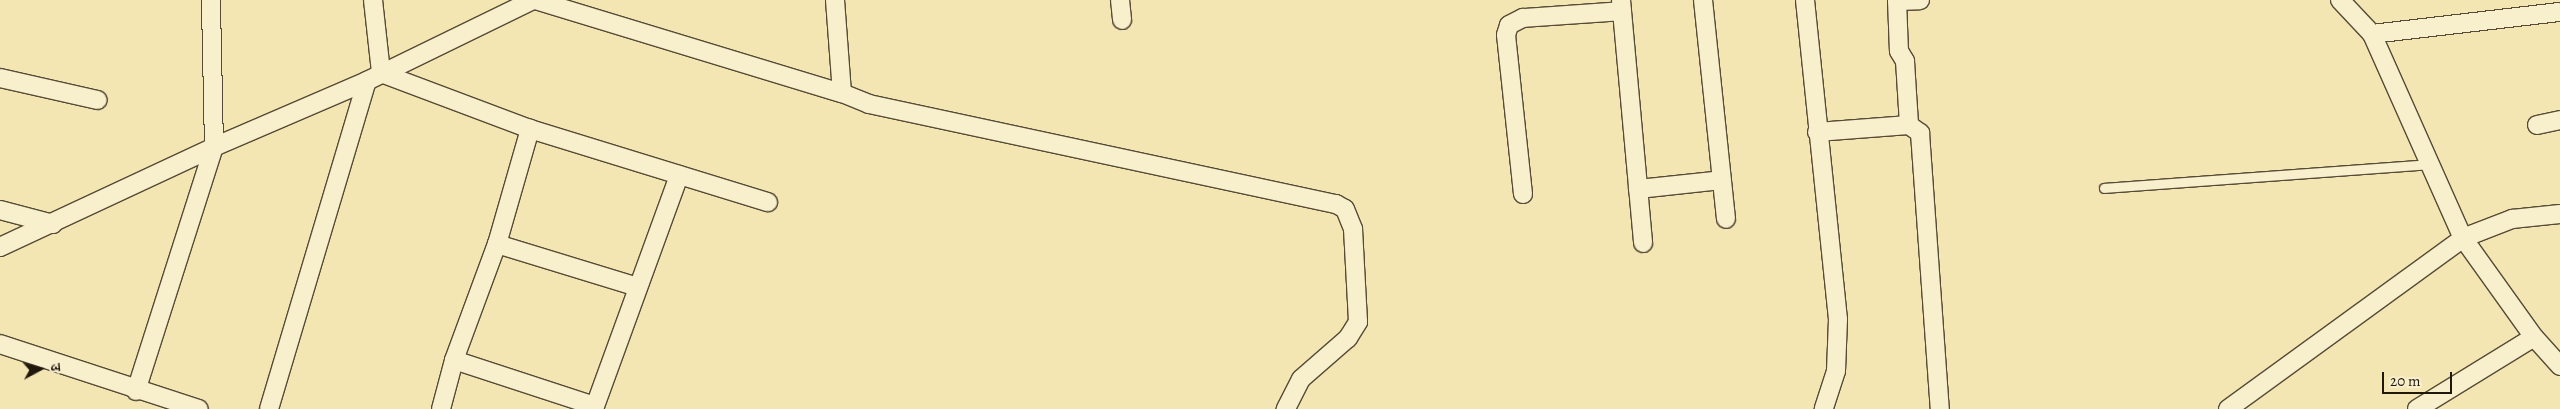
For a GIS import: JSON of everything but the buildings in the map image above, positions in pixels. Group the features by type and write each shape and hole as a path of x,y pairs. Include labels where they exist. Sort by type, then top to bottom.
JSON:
{"street":[{"path":"136,391 214,147 211,0"},
{"path":"269,409 374,77 372,0"},
{"path":"0,247 53,224 214,147 374,77 534,0 842,92 869,104 1336,204 1345,209 1353,229 1358,322 1348,338 1302,378 1286,409"},
{"path":"834,0 842,92"},
{"path":"1120,0 1122,20"},
{"path":"1703,0 1726,219"},
{"path":"1805,0 1817,132 1838,319 1836,371 1824,409"},
{"path":"1909,125 1906,61 1899,51 1897,1 1920,0"},
{"path":"2340,0 2372,34 2463,238 2534,337 2560,366"},
{"path":"1523,194 1506,35 1509,25 1523,18 1621,5 1643,243"},
{"path":"2372,34 2560,12"},
{"path":"374,77 530,130 768,202"},
{"path":"0,78 98,100"},
{"path":"2538,125 2560,120"},
{"path":"1817,132 1909,125 1920,133 1923,142 1940,409"},
{"path":"441,409 454,360 496,244 530,130"},
{"path":"454,360 595,408 679,175"},
{"path":"1638,189 1722,180"},
{"path":"0,210 53,224"},
{"path":"2228,409 2463,238 2512,220 2560,214"},
{"path":"496,244 638,287"},
{"path":"2417,409 2534,337"},
{"path":"0,344 136,391 199,409"}],"lane":[{"path":"2104,188 2430,164"}]}
